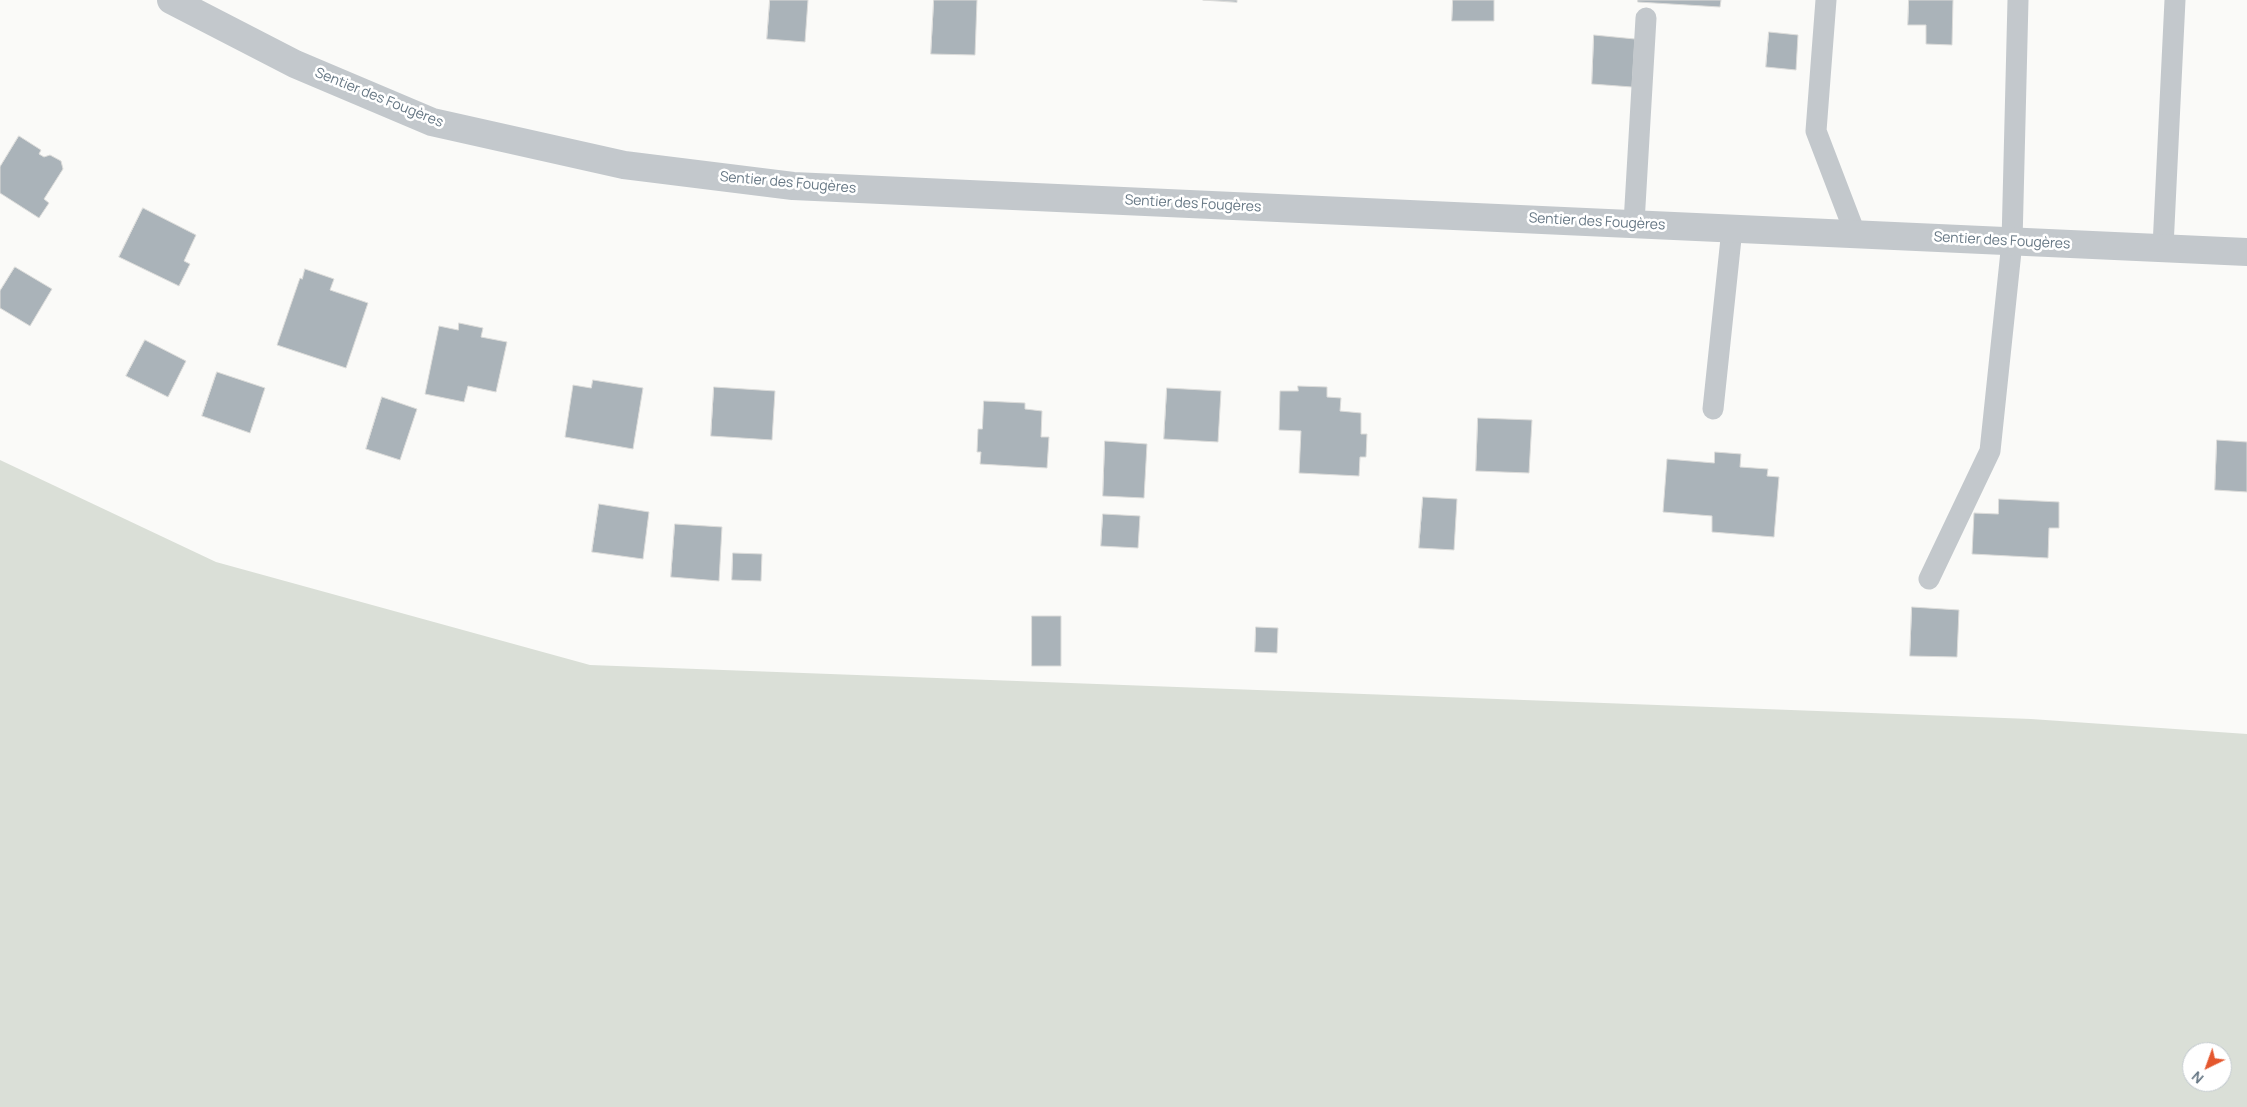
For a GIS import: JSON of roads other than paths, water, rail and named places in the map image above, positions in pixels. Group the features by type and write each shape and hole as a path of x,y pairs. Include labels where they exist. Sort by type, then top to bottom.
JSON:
{"street":[{"name":"Sentier des Fougères","path":"171,0 295,64 432,122 624,165 793,186 1855,233 2012,242 2163,247 2246,246"}],"lane":[{"path":"1826,0 1816,131 1855,233"},
{"path":"1929,580 1990,451 2012,242 2018,0"},
{"path":"2163,247 2175,0"},
{"path":"1634,223 1646,18"},
{"path":"1712,409 1732,229"}]}
